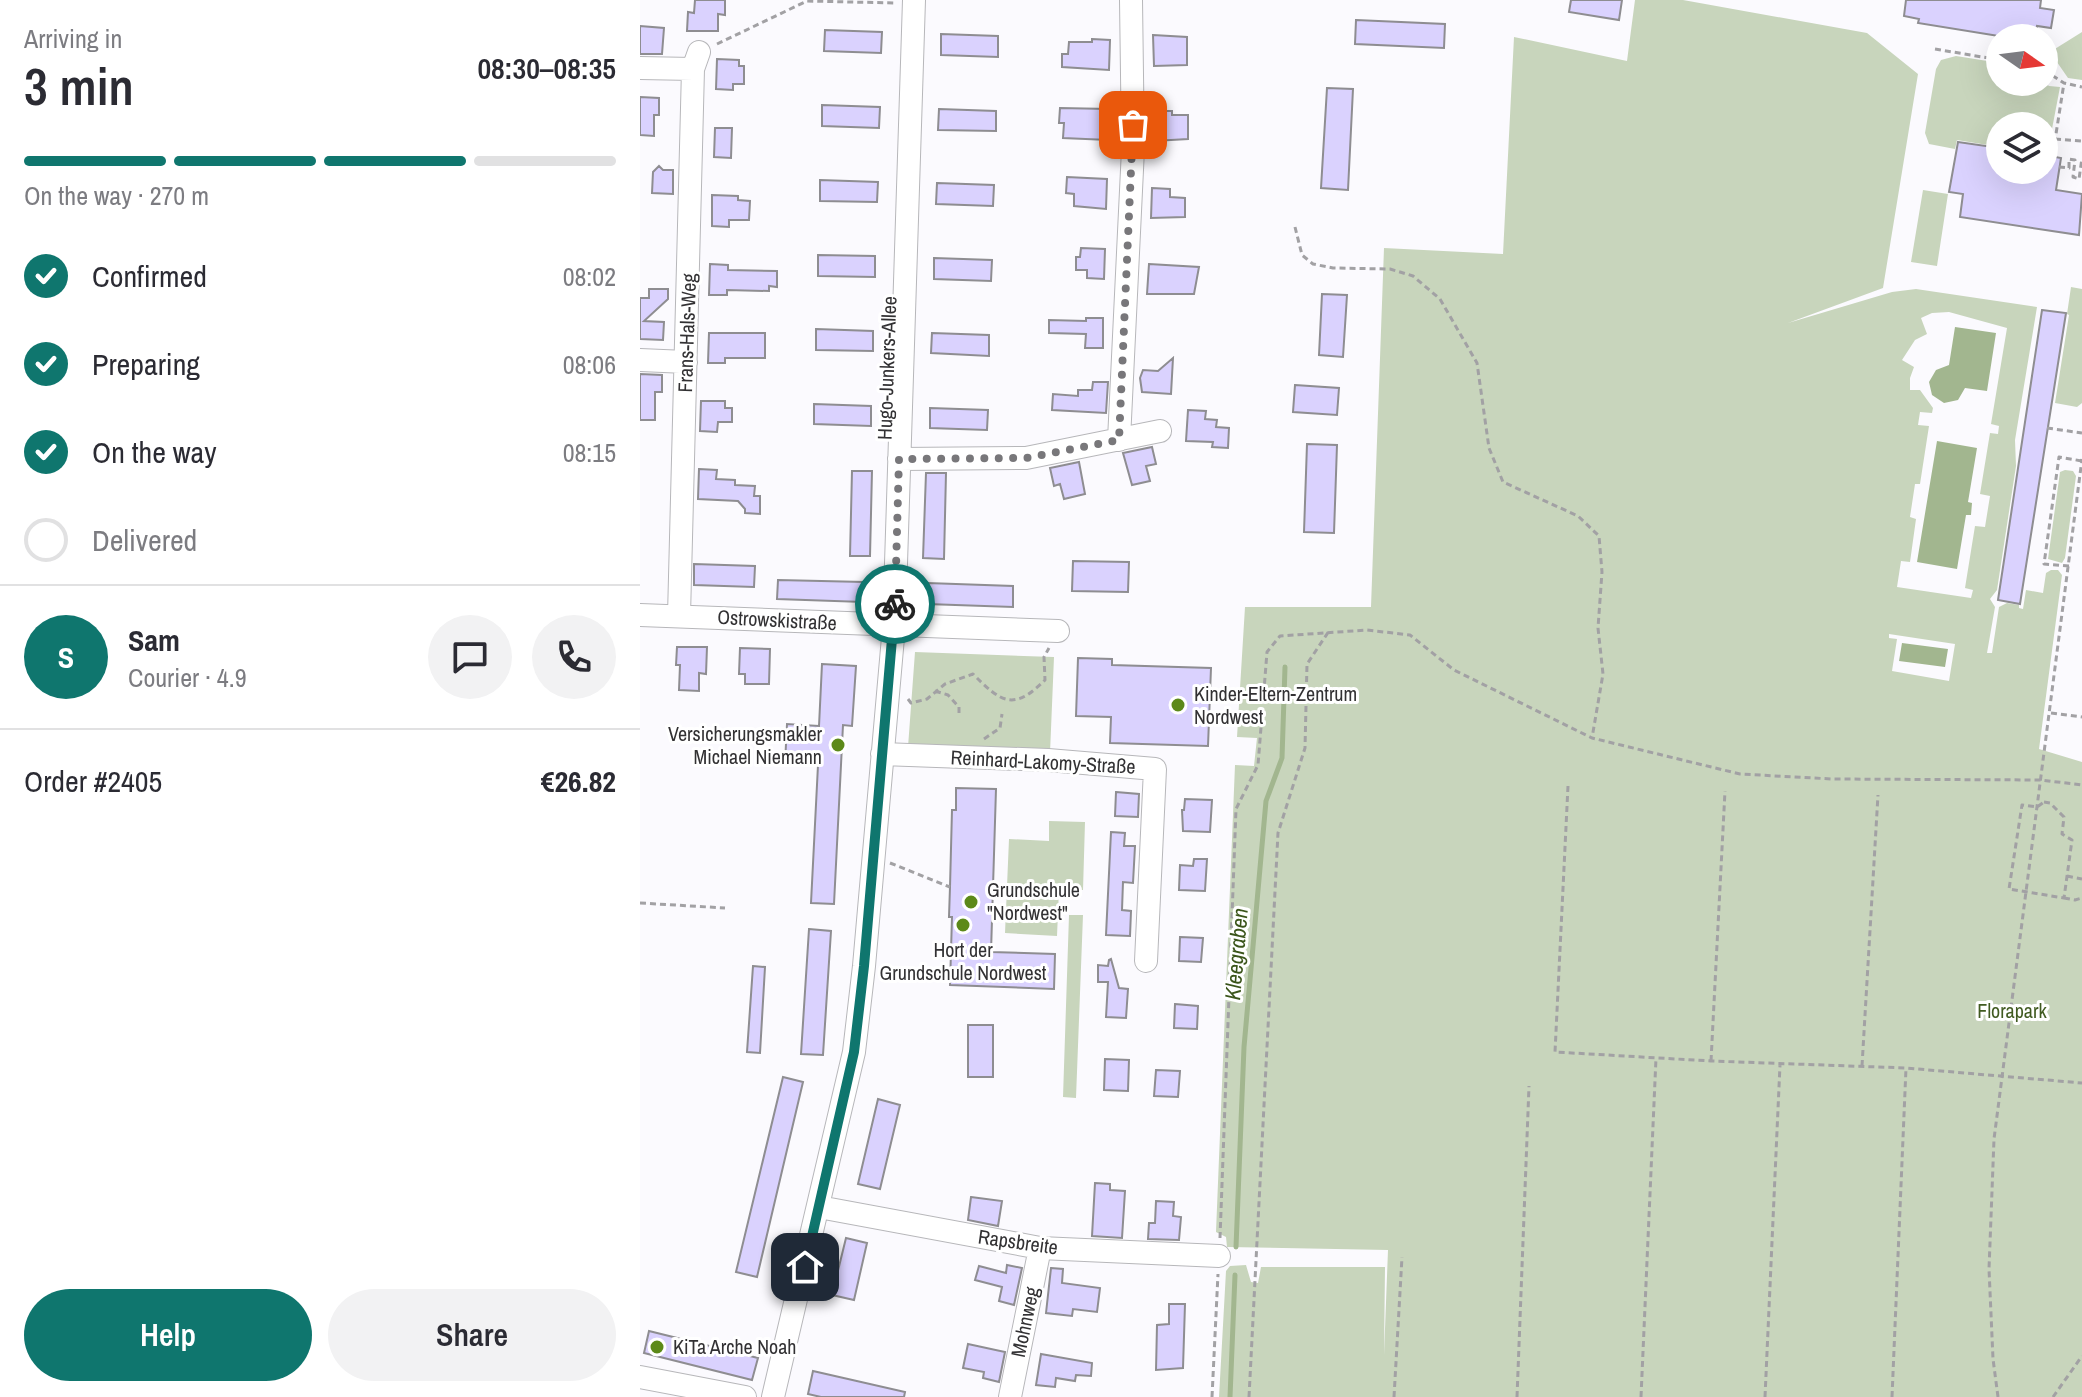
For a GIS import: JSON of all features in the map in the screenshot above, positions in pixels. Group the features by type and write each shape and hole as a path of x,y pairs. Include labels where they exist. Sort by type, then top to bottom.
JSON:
{"street":[{"path":"1119,440 1133,149 1131,0"},
{"name":"Hugo-Junkers-Allee","path":"773,1397 854,1052 866,953 894,626 904,1"},
{"path":"640,68 696,60"},
{"name":"Frans-Hals-Weg","path":"679,616 696,60"},
{"path":"640,360 686,362"},
{"path":"899,459 1026,458 1160,431"},
{"name":"Ostrowskistraße","path":"640,615 1058,631"},
{"name":"Reinhard-Lakomy-Straße","path":"882,754 1048,760 1155,769 1146,961"},
{"name":"Rapsbreite","path":"819,1207 1040,1248 1219,1256"},
{"name":"Mohnweg","path":"1010,1397 1040,1248"},
{"path":"640,1377 745,1397"}],"path":[{"path":"696,60 807,1 904,1"},
{"path":"1935,49 1986,58"},
{"path":"2058,79 2082,87"},
{"path":"2058,122 2064,83"},
{"path":"2058,141 2082,141"},
{"path":"2059,167 2069,168 2069,159 2075,160 2073,177 2079,179 2082,158"},
{"path":"1295,227 1302,255 1313,264 1401,272 1413,276 1440,299 1477,363 1489,448 1503,482 1578,516 1599,536 1602,572 1598,628 1603,674 1592,738"},
{"path":"2047,428 2082,433"},
{"path":"1998,1397 1989,1269 1994,1139 2051,713 2082,460 2059,457 2044,564 2069,566"},
{"path":"1212,1397 1236,809 1258,765 1267,652 1280,636 1367,630 1410,635 1454,670 1592,738 1740,774 1832,779 2041,780 2082,785"},
{"path":"902,693 911,703 927,699 945,684 973,674 992,695 1009,701 1029,696 1045,680 1044,657 1058,631"},
{"path":"1249,1397 1278,833 1305,748 1307,664 1329,631"},
{"path":"935,691 948,695 954,701 959,707 959,717"},
{"path":"2051,713 2082,717"},
{"path":"967,757 968,750 1000,728 1002,714"},
{"path":"1568,786 1555,1052 1906,1068 2082,1083"},
{"path":"1711,1061 1725,791"},
{"path":"1862,1066 1878,795"},
{"path":"2082,841 2062,834 2064,817 2050,803 2044,802 2037,807 2022,805 2009,889 2075,900 2082,898"},
{"path":"2064,898 2072,840"},
{"path":"886,862 950,887"},
{"path":"2067,876 2082,879"},
{"path":"640,903 725,908"},
{"path":"1641,1397 1656,1058"},
{"path":"1765,1397 1780,1064"},
{"path":"1892,1397 1906,1068"},
{"path":"1517,1397 1529,1086"},
{"path":"1394,1397 1402,1257"},
{"path":"2053,1397 2082,1356"}],"green space":[{"name":"Florapark","path":"1635,0 1683,0 1867,33 1918,74 1883,288 1788,323 1892,292 1916,289 2037,307 2015,440 2016,466 1997,590 1990,599 1995,607 1987,653 1992,653 1999,607 2007,603 2023,609 2026,590 2043,593 2046,573 2058,570 2062,575 2039,749 2082,762 2082,1397 1219,1397 1226,1271 1230,1266 1246,1265 1251,1282 1258,1283 1261,1267 1385,1267 1384,1355 1388,1250 1227,1247 1226,1237 1216,1232 1235,765 1254,766 1257,738 1237,737 1245,607 1371,607 1384,248 1503,254 1514,37 1627,61","holes":["1949,312 2007,328 1991,424 1999,426 1998,434 1990,433 1980,494 1990,496 1985,527 1975,526 1965,588 1973,590 1971,598 1897,587 1901,561 1910,562 1916,519 1910,517 1915,484 1920,484 1929,426 1918,425 1920,412 1932,413 1933,408 1920,390 1910,390 1914,367 1902,360 1915,340 1927,334 1921,318 1932,313","1889,634 1955,644 1949,681 1892,671 1897,639 1889,638"]},
{"path":"2082,32 2082,80 2068,78 2058,64 2058,47"},
{"path":"1956,56 1986,61 1986,96 2058,96 2060,87 2055,112 1986,112 1986,145 1957,140 1955,149 1929,144 1925,133 1936,69 1941,60"},
{"path":"1923,190 1948,194 1937,266 1911,262"},
{"path":"2071,287 2082,289 2082,403 2077,407 2055,403"},
{"path":"2073,471 2076,476 2062,563 2048,559 2060,472"},
{"path":"915,652 1054,657 1050,753 908,747"},
{"path":"1049,821 1085,822 1083,890 1059,889 1057,936 1005,933 1009,839 1049,841"},
{"path":"1069,915 1083,915 1076,1098 1063,1097"}],"shaded area":[{"path":"1955,327 1996,333 1987,391 1965,388 1958,400 1944,403 1932,395 1929,382 1936,370 1949,365"},
{"path":"1937,441 1977,448 1968,502 1972,503 1971,515 1966,515 1957,569 1917,562"},
{"path":"1902,643 1948,649 1945,667 1899,661"}],"building":[{"path":"695,0 725,0 725,15 718,14 718,31 687,31 688,12 694,13"},
{"path":"1571,0 1622,0 1619,20 1569,12"},
{"path":"1906,0 2041,0 2040,8 2054,10 2052,24 1986,24 1986,34 1918,23 1919,19 1904,16"},
{"path":"1356,20 1445,24 1444,48 1355,44"},
{"path":"640,26 664,28 662,54 640,54"},
{"path":"825,30 882,32 881,53 824,51"},
{"path":"941,34 998,36 998,57 941,55"},
{"path":"1153,35 1187,37 1187,65 1154,66"},
{"path":"1092,39 1110,40 1109,70 1062,67 1062,54 1068,54 1069,42 1092,42"},
{"path":"717,59 739,60 739,66 744,66 744,84 733,84 733,90 716,89"},
{"path":"1327,88 1353,89 1348,190 1321,188"},
{"path":"640,97 659,98 659,115 654,115 654,136 640,135"},
{"path":"822,105 880,107 879,128 822,126"},
{"path":"1060,108 1109,109 1108,140 1063,138 1064,123 1059,123"},
{"path":"939,109 996,111 996,131 938,130"},
{"path":"1154,111 1188,115 1188,139 1154,141"},
{"path":"715,128 732,128 731,158 714,157"},
{"path":"1958,142 1986,146 1986,184 2057,184 2056,190 2082,194 2079,235 1960,217 1963,194 1949,192"},
{"path":"659,166 663,170 673,170 673,194 652,193 653,172"},
{"path":"1067,177 1107,179 1106,209 1074,206 1074,194 1066,193"},
{"path":"820,180 878,182 877,202 820,201"},
{"path":"937,183 994,185 993,206 936,204"},
{"path":"1152,188 1170,189 1170,197 1185,198 1185,217 1151,218"},
{"path":"712,195 738,196 738,200 750,201 749,220 729,220 729,227 712,226"},
{"path":"1081,248 1105,249 1104,279 1087,278 1087,270 1076,270 1076,257 1080,257"},
{"path":"818,255 875,256 875,277 818,276"},
{"path":"934,258 992,260 991,281 934,279"},
{"path":"710,264 728,265 728,270 777,271 777,287 769,286 769,291 727,290 727,295 709,295"},
{"path":"1149,264 1199,267 1194,294 1147,294"},
{"path":"649,289 668,289 668,299 644,321 664,322 663,340 640,339 640,298 649,298"},
{"path":"1322,294 1347,295 1343,357 1319,355"},
{"path":"2042,310 2066,313 2020,604 1998,600"},
{"path":"1086,318 1103,318 1103,348 1085,348 1086,334 1049,333 1049,320 1086,321"},
{"path":"816,329 873,331 873,351 816,350"},
{"path":"709,333 765,333 765,358 725,358 725,363 708,363"},
{"path":"932,333 989,335 989,356 931,353"},
{"path":"1173,358 1171,394 1142,392 1140,378 1143,370 1158,371"},
{"path":"640,374 662,375 662,392 655,392 655,420 640,420"},
{"path":"1093,382 1108,382 1106,413 1052,410 1053,394 1078,396 1078,390 1092,390"},
{"path":"1295,385 1339,388 1337,415 1293,412"},
{"path":"701,401 725,401 725,408 732,408 732,422 718,422 717,432 700,431"},
{"path":"814,404 871,406 871,426 814,424"},
{"path":"930,408 988,410 987,430 930,428"},
{"path":"1188,410 1206,411 1205,419 1217,420 1216,427 1229,428 1228,448 1212,447 1213,442 1186,441"},
{"path":"1307,444 1337,445 1334,533 1304,532"},
{"path":"1152,447 1156,464 1146,466 1150,481 1132,485 1123,453"},
{"path":"1079,462 1085,494 1064,499 1060,484 1054,486 1050,468"},
{"path":"699,469 717,470 716,479 735,480 735,485 755,486 754,496 760,496 760,514 745,513 738,501 698,499"},
{"path":"852,471 872,471 870,556 850,556"},
{"path":"926,473 946,473 944,559 923,558"},
{"path":"1073,561 1129,562 1128,592 1072,591"},
{"path":"694,564 755,566 754,587 694,585"},
{"path":"778,580 864,582 863,602 777,599"},
{"path":"927,583 1013,586 1013,607 927,604"},
{"path":"677,647 707,647 706,674 699,673 699,691 679,690"},
{"path":"740,648 770,649 769,684 745,684 745,674 739,674"},
{"name":"Kinder-Eltern-Zentrum Nordwest","path":"1078,658 1112,659 1112,665 1211,668 1208,746 1110,743 1111,717 1076,716"},
{"path":"822,664 856,666 852,726 843,725 834,904 811,903 818,765 785,764 787,724 819,726"},
{"name":"Grundschule \"Nordwest\"","path":"956,788 996,789 991,952 1055,954 1054,989 950,985 952,810 956,810"},
{"path":"1116,792 1139,794 1138,817 1115,816"},
{"path":"1185,799 1212,800 1210,832 1183,831"},
{"path":"1111,832 1125,833 1124,846 1135,846 1133,883 1123,882 1122,910 1131,911 1130,936 1106,935"},
{"path":"1194,859 1207,859 1205,891 1179,890 1180,865 1193,866"},
{"path":"809,929 831,931 823,1055 801,1054"},
{"path":"1180,937 1203,938 1201,962 1179,961"},
{"path":"1111,959 1119,988 1128,989 1126,1018 1106,1017 1108,982 1098,982 1098,965 1108,966"},
{"path":"753,966 765,967 760,1053 747,1052"},
{"path":"1175,1004 1198,1006 1197,1029 1174,1028"},
{"path":"968,1025 993,1025 993,1077 968,1077"},
{"path":"1105,1059 1129,1060 1128,1091 1104,1090"},
{"path":"1156,1070 1180,1071 1178,1097 1154,1096"},
{"path":"783,1077 803,1082 757,1277 736,1272"},
{"path":"878,1099 900,1105 880,1189 858,1184"},
{"path":"1095,1183 1110,1184 1110,1190 1125,1191 1122,1238 1092,1236"},
{"path":"971,1197 1002,1201 998,1226 968,1220"},
{"path":"1156,1201 1174,1202 1173,1216 1181,1217 1179,1240 1148,1239 1149,1223 1155,1223"},
{"path":"846,1238 867,1243 854,1300 832,1295"},
{"path":"1007,1265 1022,1268 1014,1305 999,1301 1002,1287 975,1280 979,1266 1006,1273"},
{"path":"1051,1268 1063,1269 1062,1283 1100,1288 1097,1312 1073,1309 1072,1316 1046,1313"},
{"path":"1169,1304 1185,1304 1183,1368 1156,1370 1157,1325 1169,1324"},
{"path":"649,1331 758,1358 752,1380 644,1353"},
{"path":"968,1344 1005,1352 999,1382 983,1378 984,1372 963,1368"},
{"path":"1041,1354 1092,1363 1091,1376 1076,1375 1075,1381 1056,1378 1055,1387 1036,1385"},
{"path":"813,1371 905,1392 904,1397 821,1397 808,1394"}],"waterway":[{"name":"Kleegraben","path":"1236,1247 1244,1047 1266,801 1282,758 1285,667"},
{"name":"Kleegraben","path":"1230,1397 1235,1275"}],"way so far":[{"path":"895,604 899,459 1026,458 1119,440 1133,125"}],"place":[{"name":"Kinder-Eltern-Zentrum Nordwest","path":"1178,705"},
{"name":"Versicherungsmakler Michael Niemann","path":"838,745"},
{"name":"Grundschule \"Nordwest\"","path":"971,902"},
{"name":"Hort der Grundschule Nordwest","path":"963,925"},
{"name":"KiTa Arche Noah","path":"657,1347"}],"route":[{"path":"805,1267 854,1052 895,604"}]}
